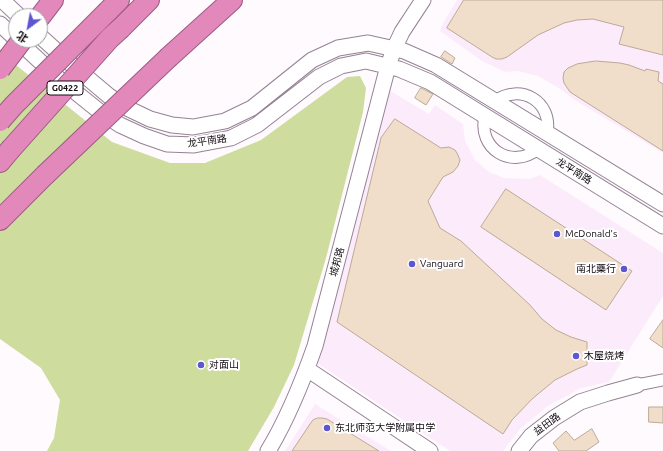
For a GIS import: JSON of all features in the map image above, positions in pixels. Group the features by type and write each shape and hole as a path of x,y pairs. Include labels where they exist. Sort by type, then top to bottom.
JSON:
{"highway":[{"path":"47,8 53,0"},
{"name":"G0422","path":"5,156 110,38 149,0"},
{"path":"0,220 169,57 232,0"},
{"name":"G0422","path":"0,121 14,105 114,6"},
{"path":"0,69 16,48"}],"main road":[{"path":"2,0 10,8"},
{"name":"城邦路","path":"268,451 292,406 314,346 323,317 388,66 402,32 423,0"},
{"name":"龙平南路","path":"0,24 8,32"},
{"name":"龙平南路","path":"48,43 103,91 128,108 150,119 172,125 193,127 225,121 252,108 312,60 338,48 368,43 404,51 436,65 663,204"},
{"name":"龙平南路","path":"26,48 58,78 99,111 120,125 144,136 167,144 194,145 231,138 257,125 318,77 341,66 366,61 399,69 430,82 663,226"},
{"path":"307,368 430,451"},
{"name":"益田路","path":"519,451 530,436 554,418 580,402 637,385"}],"street":[{"path":"495,101 510,93 522,94 532,98 541,105 547,115 547,133"},
{"path":"485,116 484,132 488,141 494,149 503,155 512,158 523,157 532,154 538,149"},
{"path":"637,385 663,380"}],"shaded area":[{"path":"457,0 663,0 663,153 573,99 562,90 538,76 518,71 505,72 482,61 440,31 443,23"},
{"path":"387,89 429,114 435,105 463,124 465,141 475,160 489,172 504,178 529,179 540,175 663,253 663,296 609,382 581,388 548,406 521,428 503,451 450,451 317,363"},
{"name":"东北师范大学附属中学","path":"315,404 391,451 285,451"}],"green space":[{"path":"0,49 16,65 112,142 170,163 205,163 261,140 347,77 360,76 366,88 363,112 326,258 294,365 274,407 248,451 47,451 54,438 60,400 41,368 0,339"}],"building":[{"path":"464,0 663,0 663,55 619,44 624,27 593,19 564,23 538,35 507,57 496,59 447,28"},
{"path":"445,51 455,58 452,64 441,57"},
{"path":"596,61 620,63 645,71 646,69 659,72 658,81 663,84 663,151 570,92 564,83 564,72 568,68 577,64"},
{"path":"421,88 433,94 426,105 415,98"},
{"path":"395,119 441,148 449,147 455,150 460,160 458,166 453,172 443,177 428,201 440,228 461,241 530,305 542,319 556,330 587,342 587,365 555,380 532,399 512,420 503,434 337,322 381,138"},
{"path":"506,189 632,271 606,310 481,227"},
{"path":"663,320 663,348 650,339"},
{"path":"649,407 663,407 663,423 649,422"},
{"name":"东北师范大学附属中学","path":"318,418 327,419 379,451 292,451 313,420"},
{"path":"592,429 599,442 586,451 559,451 553,443 566,431 574,440"}],"place":[{"name":"McDonald's","path":"557,234"},
{"name":"Vanguard","path":"412,264"},
{"name":"南北藥行","path":"624,269"},
{"name":"木屋烧烤","path":"576,356"},
{"name":"对面山","path":"201,365"},
{"name":"东北师范大学附属中学","path":"327,428"}]}
